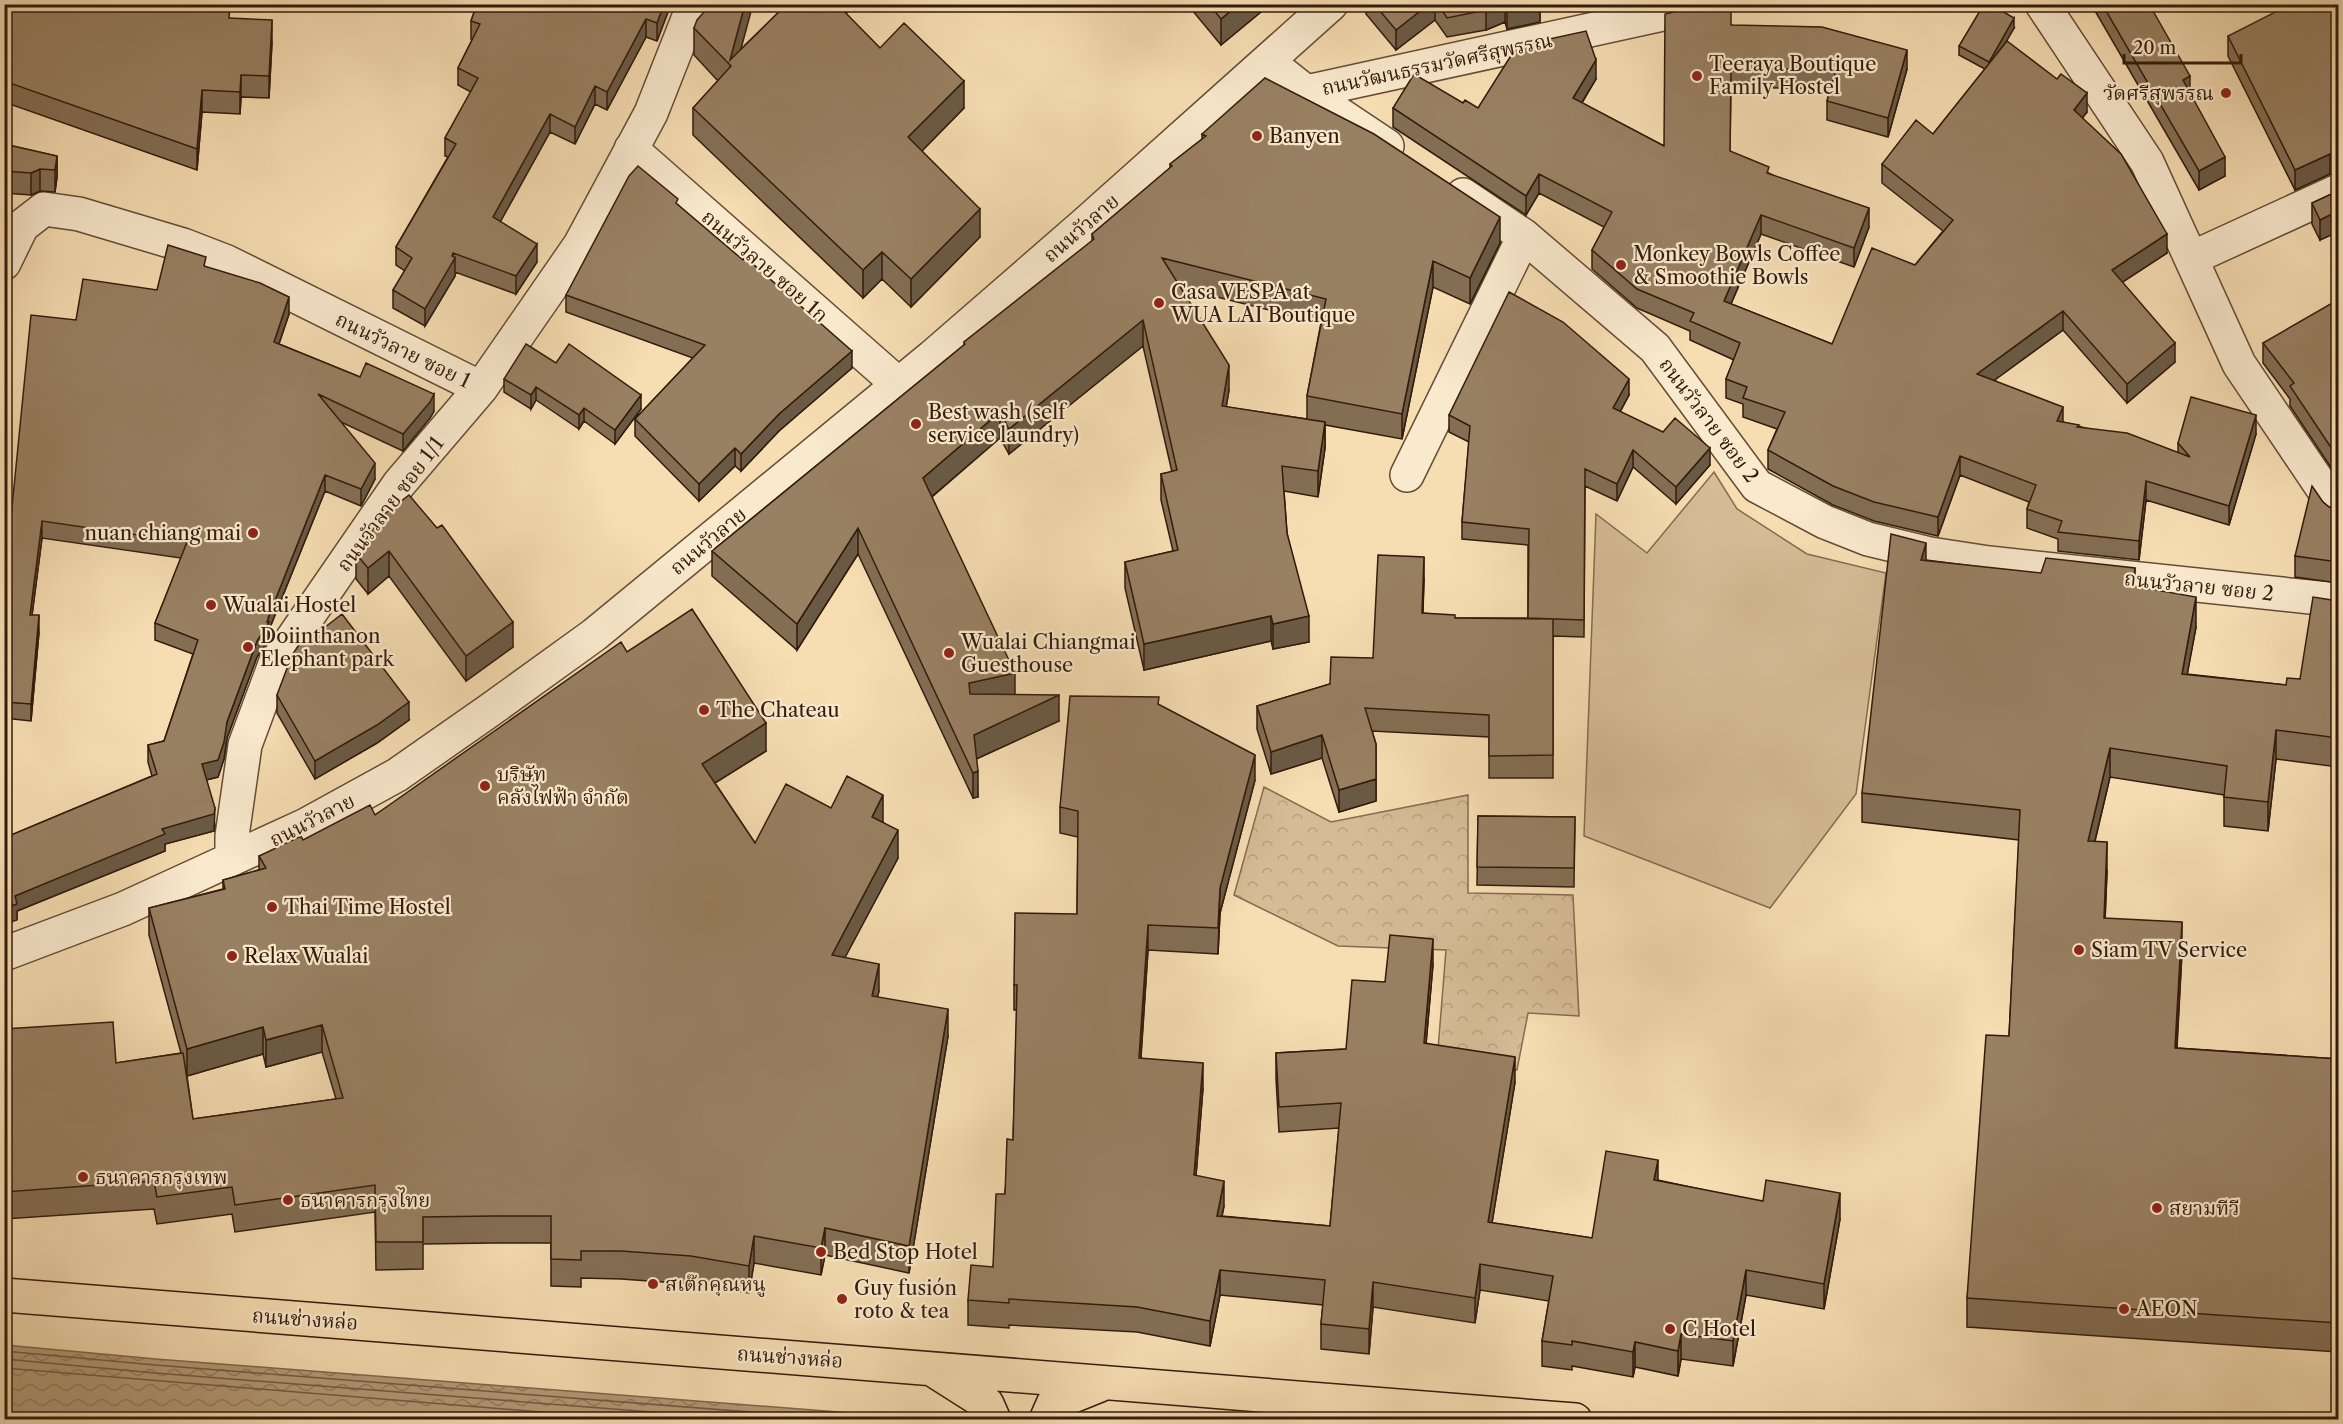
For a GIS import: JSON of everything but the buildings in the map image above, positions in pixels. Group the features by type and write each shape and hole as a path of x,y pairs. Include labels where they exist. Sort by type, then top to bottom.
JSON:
{"main road":[{"name":"ถนนช่างหล่อ","path":"4,1295 1575,1419"},
{"path":"932,1368 987,1404 994,1419"},
{"path":"1046,1419 1053,1404 1103,1383"}],"street":[{"name":"ถนนวัวลาย ซอย 1","path":"4,262 22,226 44,209 79,214 183,245 227,262 481,388 580,245 651,113 694,4"},
{"name":"ถนนวัวลาย","path":"4,954 123,909 306,825 397,774 490,710 594,635 898,384 1085,224 1332,4"},
{"name":"ถนนวัฒนธรรมวัดศรีสุพรรณ","path":"1306,92 1709,4"},
{"path":"2042,4 2147,162 2240,364 2338,511"},
{"name":"ถนนวัวลาย ซอย 2","path":"1268,62 1306,92 1524,236 1655,348 1757,486 1825,522 1868,539 1930,554 2001,564 2338,600"},
{"name":"ถนนวัวลาย ซอย 1ก","path":"631,149 898,384"},
{"path":"2192,258 2338,191"},
{"path":"1407,475 1524,236"},
{"name":"ถนนวัวลาย ซอย 1/1","path":"232,860 232,836 244,745 274,664 399,484 481,388"}],"green space":[{"path":"1714,472 1737,509 1807,554 1886,573 1856,794 1770,908 1584,836 1596,514 1647,553"},
{"path":"1264,787 1331,822 1468,795 1468,893 1573,895 1579,1016 1528,1013 1517,1070 1437,1062 1446,950 1338,946 1234,895"}],"water":[{"path":"5,1345 156,1359 928,1419 5,1419"}],"place":[{"name":"Teeraya Boutique Family Hostel","path":"1697,76"},
{"name":"วัดศรีสุพรรณ","path":"2226,93"},
{"name":"Banyen","path":"1257,136"},
{"name":"Monkey Bowls Coffee & Smoothie Bowls","path":"1621,265"},
{"name":"Casa VESPA at WUA LAI Boutique","path":"1159,303"},
{"name":"Best wash (self service laundry)","path":"916,424"},
{"name":"nuan chiang mai","path":"253,533"},
{"name":"Wualai Hostel","path":"211,605"},
{"name":"Doiinthanon Elephant park","path":"248,647"},
{"name":"Wualai Chiangmai Guesthouse","path":"949,653"},
{"name":"The Chateau","path":"704,710"},
{"name":"บริษัท คลังไฟฟ้า จำกัด","path":"485,786"},
{"name":"Thai Time Hostel","path":"272,907"},
{"name":"Siam TV Service","path":"2079,950"},
{"name":"Relax Wualai","path":"232,956"},
{"name":"ธนาคารกรุงเทพ","path":"83,1177"},
{"name":"ธนาคารกรุงไทย","path":"288,1200"},
{"name":"สยามทีวี","path":"2157,1208"},
{"name":"Bed Stop Hotel","path":"821,1252"},
{"name":"สเต๊กคุณหนู","path":"653,1284"},
{"name":"Guy fusión roto & tea","path":"842,1299"},
{"name":"AEON","path":"2124,1309"},
{"name":"C Hotel","path":"1670,1329"}]}
